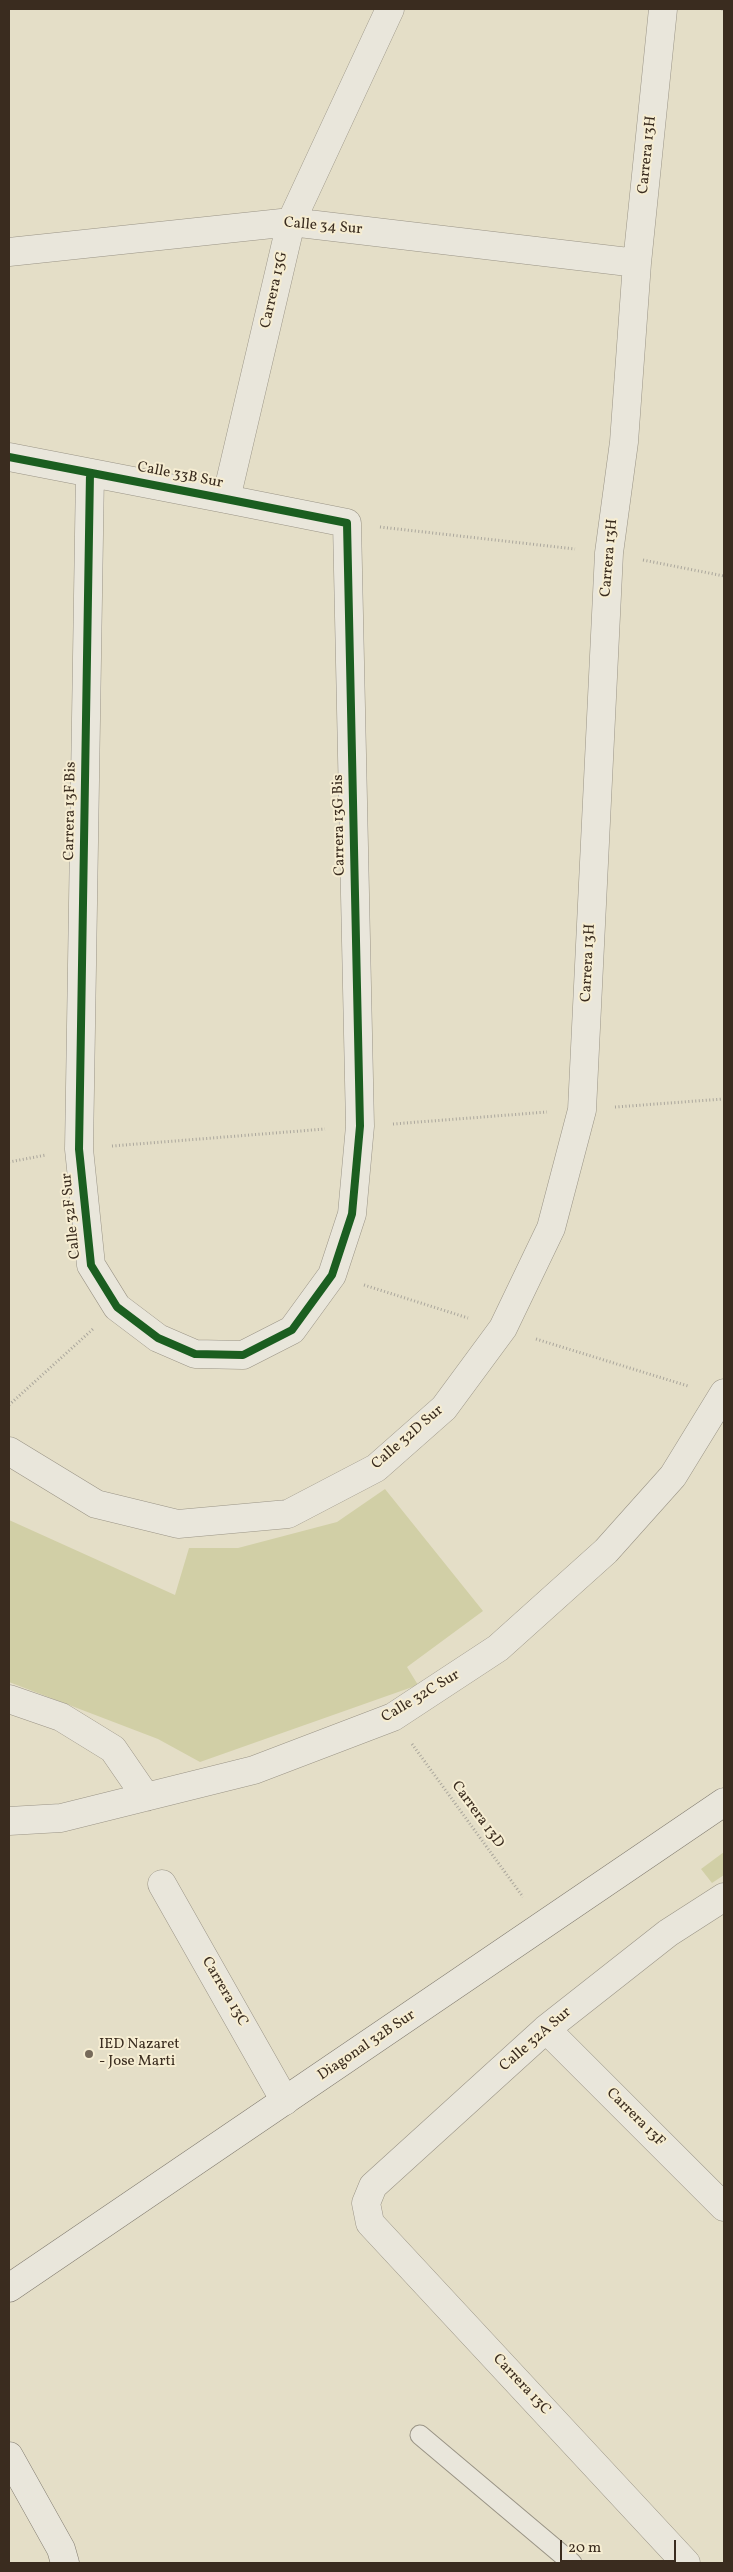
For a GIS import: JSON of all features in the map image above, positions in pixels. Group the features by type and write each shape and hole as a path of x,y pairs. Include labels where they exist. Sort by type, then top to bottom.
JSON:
{"street":[{"name":"Carrera 13G","path":"226,499 291,222 390,9"},
{"name":"Carrera 13H","path":"582,1110 609,553 624,442 637,263 663,9"},
{"name":"Calle 34 Sur","path":"9,252 291,222 637,263"},
{"name":"Calle 33B Sur","path":"9,457 347,523"},
{"name":"Carrera 13F Bis","path":"79,1149 90,473"},
{"name":"Carrera 13G Bis","path":"347,523 360,1126"},
{"name":"Calle 32D Sur","path":"9,1451 96,1504 178,1524 288,1514 376,1468 444,1408 503,1328 551,1228 582,1110"},
{"name":"Calle 32F Sur","path":"79,1149 91,1265 117,1307 158,1338 195,1354 243,1355 292,1330 332,1275 352,1214 360,1126"},
{"name":"Calle 32C Sur","path":"9,1821 61,1818 254,1770 393,1717 498,1648 606,1551 673,1476 724,1393"},
{"path":"9,1699 61,1717 113,1749 146,1797"},
{"name":"Diagonal 32B Sur","path":"9,2288 724,1802"},
{"name":"Carrera 13C","path":"162,1884 285,2101"},
{"name":"Calle 32A Sur","path":"366,2203 373,2186 546,2029 668,1933 724,1897"},
{"name":"Carrera 13F","path":"546,2029 724,2207"},
{"name":"Carrera 13C","path":"366,2203 370,2223 686,2563"},
{"path":"9,2456 61,2550 65,2563"}],"lane":[{"path":"420,2435 572,2563"}],"path":[{"path":"347,523 609,553 724,576"},
{"path":"9,1405 117,1307"}],"shaded area":[{"path":"385,1489 483,1611 407,1667 418,1685 200,1762 158,1739 9,1682 9,1520 175,1595 189,1548 238,1548 337,1522"},
{"path":"724,1852 724,1875 712,1883 701,1869"}],"cycle path":[{"path":"9,457 347,523 360,1126 352,1214 332,1275 292,1330 243,1355 195,1354 158,1338 117,1307 91,1265 79,1149 90,473"}],"place":[{"name":"IED Nazaret - Jose Marti","path":"89,2054"}]}
